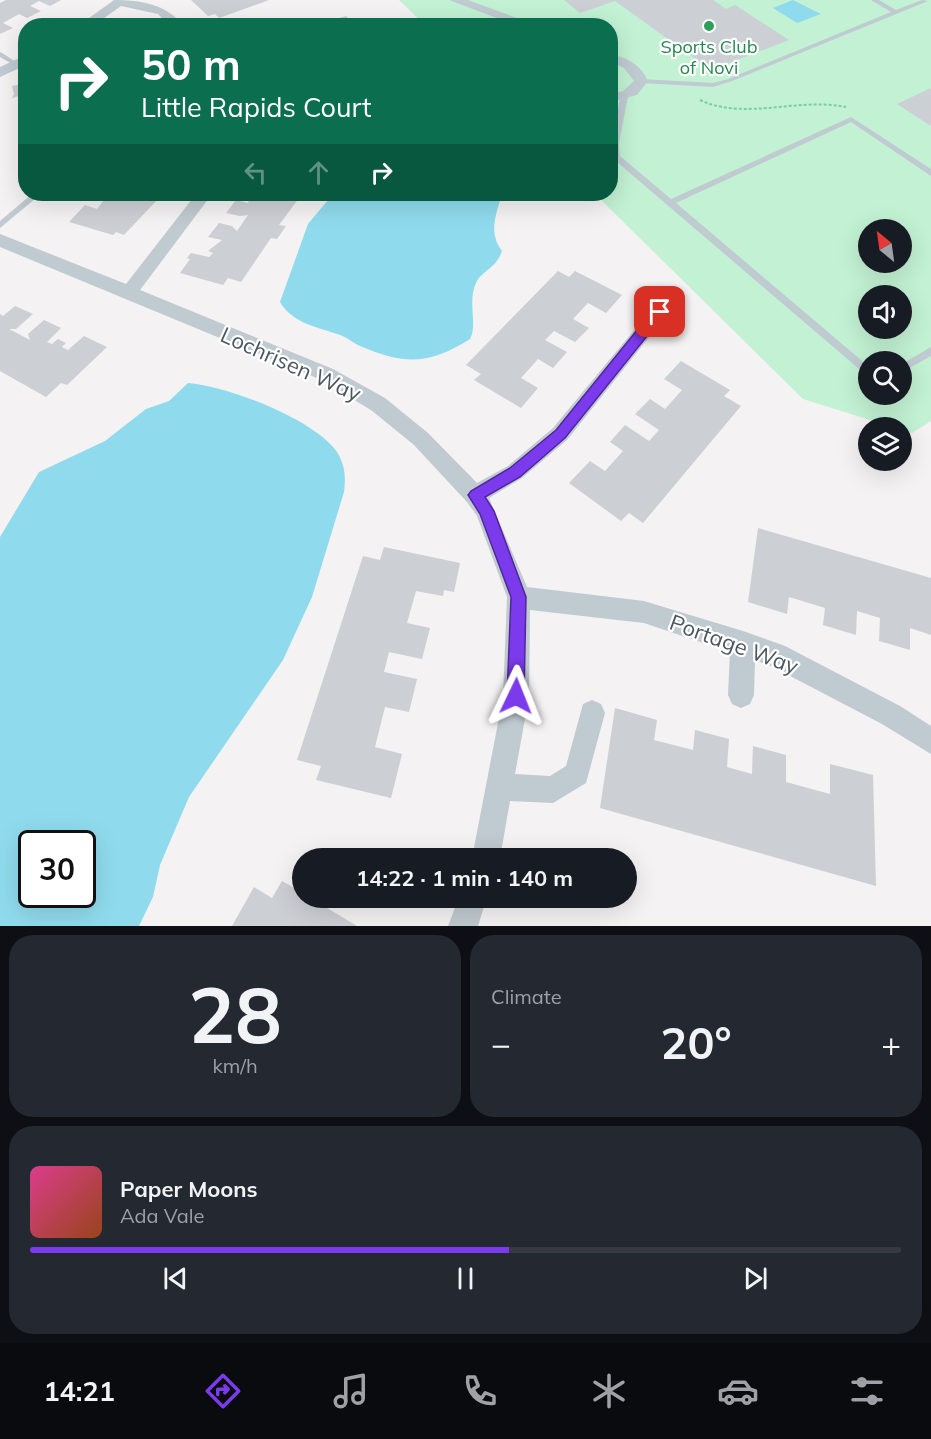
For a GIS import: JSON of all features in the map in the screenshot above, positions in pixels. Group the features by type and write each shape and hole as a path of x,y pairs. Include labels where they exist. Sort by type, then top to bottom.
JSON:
{"street":[{"path":"455,0 508,18"},
{"path":"96,18 121,1 162,11 169,18"},
{"path":"618,60 637,70 641,81 636,89 618,97"},
{"path":"0,73 18,63"},
{"path":"128,294 199,201"},
{"name":"Lochrisen Way","path":"0,240 326,374 378,404 421,439 476,495 486,511 519,597 516,696 488,848"},
{"path":"476,495 515,472 553,441 660,312"},
{"name":"Portage Way","path":"519,597 644,612 743,643 787,660 891,715 931,741"},
{"path":"741,695 743,643"},
{"path":"499,787 553,790 577,774 592,713"},
{"path":"463,926 469,908"}],"lane":[{"path":"874,0 896,12"},
{"path":"641,81 712,85 730,80 923,0"},
{"path":"0,54 18,60"},
{"path":"669,203 851,119 931,173"},
{"path":"618,158 858,363"},
{"path":"0,225 29,201"},
{"path":"912,362 931,351"}],"path":[{"path":"677,83 717,109 833,103 854,111"}],"green space":[{"path":"399,0 931,0 931,421 912,433 912,417 861,417 803,399 602,201 618,201 618,18 418,18"}],"water":[{"path":"793,0 821,14 797,23 773,8"},
{"path":"327,201 500,201 494,230 502,251 473,290 473,327 470,339 455,348 429,358 403,359 390,357 357,345 343,336 299,320 280,302 308,224"},
{"path":"188,383 224,390 269,406 310,428 337,452 344,471 344,492 312,597 283,660 189,797 160,865 153,897 139,926 0,926 0,537 39,472 105,441 146,409 169,401"}],"building":[{"path":"6,0 61,0 50,6 39,1 30,6 41,11 27,18 19,14 3,23 13,28 0,34 0,3"},
{"path":"191,0 269,0 219,18 215,14 208,16"},
{"name":"Sports Club of Novi","path":"564,0 713,0 726,9 735,5 789,40 711,70 615,1 580,13"},
{"path":"18,85 18,96 12,98 14,94 12,86"},
{"path":"931,88 931,126 897,104"},
{"path":"103,201 156,201 124,235 116,232 113,235 69,222 85,205 97,209"},
{"path":"235,201 248,203 249,201 297,201 279,225 286,226 277,239 271,238 241,282 228,278 223,285 180,273 190,259 187,258 191,253 209,257 213,253 208,251 222,240 208,237 219,223 232,226 237,231 248,215 226,213"},
{"path":"558,271 569,277 575,271 622,295 606,313 588,303 573,319 589,328 575,342 554,331 545,340 567,352 553,368 538,359 521,378 538,388 521,408 474,380 481,374 466,365"},
{"path":"15,306 33,314 16,329 9,329 30,340 28,334 44,320 61,328 47,342 52,344 58,339 66,343 62,347 68,350 84,336 107,347 67,385 61,383 46,397 0,371 0,314 3,316"},
{"path":"681,361 730,390 724,396 741,406 643,523 629,513 621,521 569,483 590,461 605,471 623,451 610,442 625,425 649,441 659,430 635,414 650,399 665,409 682,390 664,379"},
{"path":"758,528 931,578 931,635 910,628 910,650 879,641 880,618 857,611 856,635 823,625 825,608 789,597 787,614 748,602"},
{"path":"384,547 460,563 454,592 444,590 443,596 416,591 407,623 430,628 422,659 389,652 384,672 417,679 409,712 385,707 375,747 402,754 391,798 316,780 321,766 297,760 363,556 380,560"},
{"path":"615,708 657,720 654,740 693,750 695,730 729,739 727,767 752,774 753,746 786,755 786,782 830,794 830,764 873,775 876,886 600,808"},
{"path":"282,881 292,887 292,908 327,908 357,926 232,926 254,887 272,898"}],"place":[{"name":"Sports Club of Novi","path":"709,26"}],"route":[{"path":"516,696 519,597 486,511 476,495 515,472 546,448 660,312"}]}
